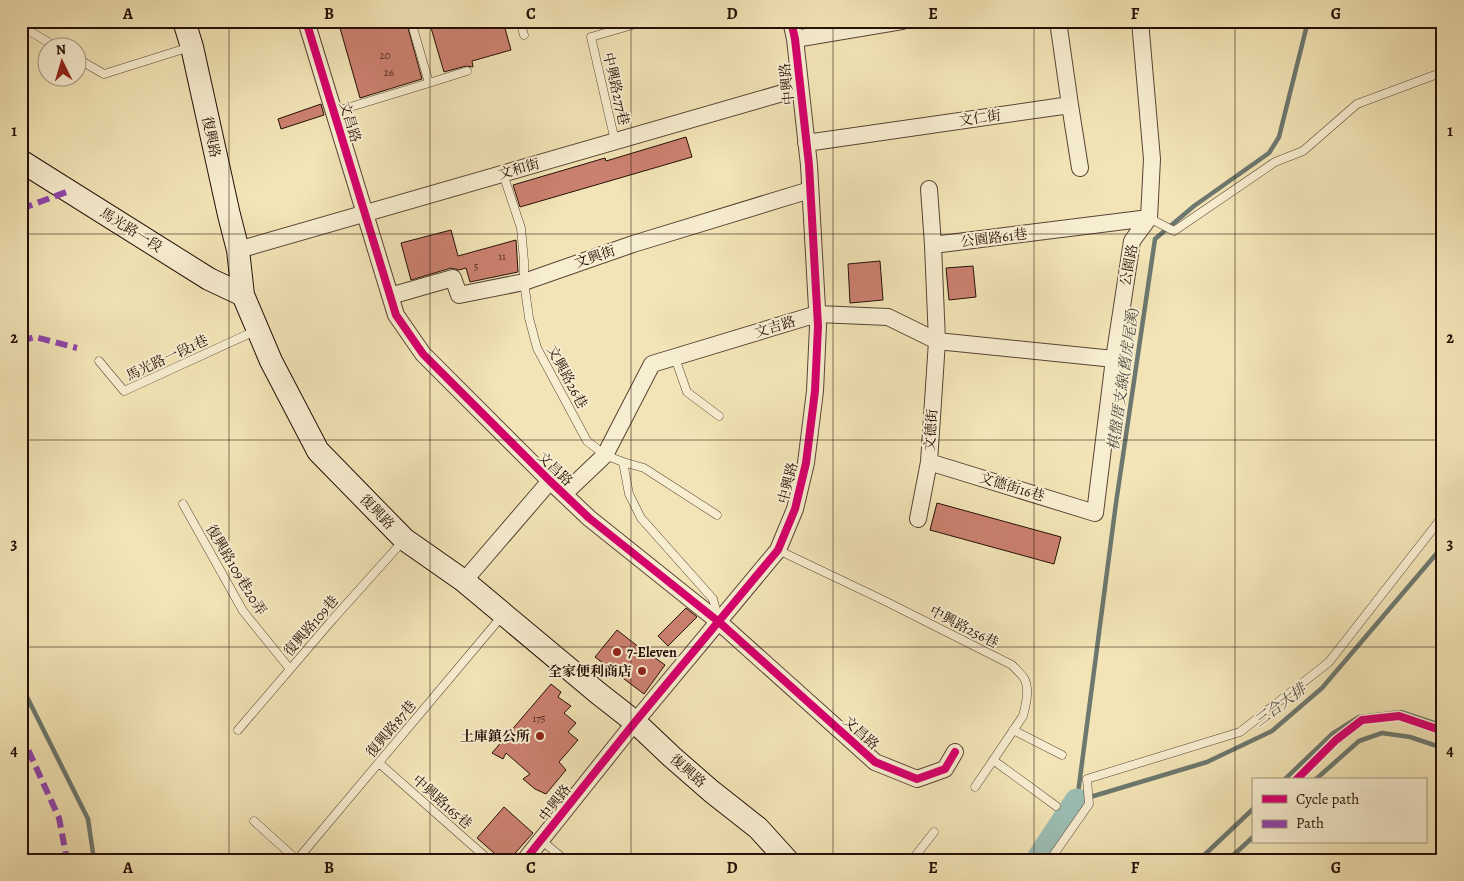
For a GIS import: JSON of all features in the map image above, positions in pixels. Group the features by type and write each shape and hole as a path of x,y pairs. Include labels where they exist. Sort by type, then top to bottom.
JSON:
{"main road":[{"name":"復興路","path":"184,21 192,47 228,215 238,250 243,295 271,361 318,451 404,539 464,581 598,694 635,722 711,791 758,828 787,860"},
{"name":"馬光路一段","path":"21,161 209,279 243,295"}],"street":[{"name":"文昌路","path":"306,21 396,315 423,354 589,518 719,622 876,762 917,780 945,769 954,752"},
{"name":"中興路","path":"525,860 635,722 778,550 795,509 806,463 815,392 817,314 806,143 795,39 791,21"},
{"path":"795,39 902,21"},
{"path":"1058,21 1080,168"},
{"path":"1140,21 1152,160 1149,218"},
{"name":"文和街","path":"238,250 800,88"},
{"name":"文仁街","path":"806,143 1070,104"},
{"path":"928,189 934,245 937,340"},
{"name":"文興街","path":"390,296 453,278 459,295 524,282 633,244 810,190"},
{"name":"公園路61巷","path":"934,245 1149,218"},
{"name":"公園路","path":"1095,513 1114,359 1132,241 1149,218"},
{"name":"文吉路","path":"564,494 605,455 652,364 817,314 888,317 937,340 1114,359"},
{"name":"文德街","path":"918,519 929,462 937,340"},
{"name":"文德街16巷","path":"929,462 1095,513"},
{"path":"464,581 550,481"}],"lane":[{"path":"411,21 430,84"},
{"path":"520,21 524,35"},
{"name":"中興路277巷","path":"615,142 592,37 646,21"},
{"path":"21,26 41,38"},
{"path":"88,65 104,74 192,47"},
{"path":"334,112 430,84 467,71"},
{"path":"1149,218 1174,231 1275,162 1304,151 1358,104 1443,72"},
{"name":"文興路26巷","path":"503,174 521,228 524,282 529,318 537,348 587,440 605,455 644,468 717,515"},
{"name":"馬光路一段1巷","path":"99,361 124,391 257,330"},
{"path":"675,358 687,392 719,416"},
{"path":"623,462 629,494 641,518 713,599 719,622"},
{"name":"復興路109巷20弄","path":"183,504 243,612 290,669"},
{"path":"1050,860 1089,804 1087,779 1240,732 1328,662 1443,516"},
{"name":"復興路109巷","path":"238,730 404,539"},
{"name":"中興路256巷","path":"778,550 1012,665 1024,678 1027,692 1023,716 976,787"},
{"name":"復興路87巷","path":"297,860 504,614"},
{"path":"1013,730 1062,755"},
{"path":"993,760 1056,806"},
{"name":"中興路165巷","path":"379,763 489,860"},
{"path":"254,821 297,860"},
{"path":"912,860 934,832"},
{"path":"541,840 565,860"}],"building":[{"path":"338,21 406,21 422,79 360,98"},
{"path":"429,21 503,21 511,50 472,61 473,67 466,66 444,72"},
{"path":"321,104 324,115 281,129 278,119"},
{"path":"686,137 692,157 520,207 513,185 605,158 606,161"},
{"path":"451,230 458,256 516,240 518,272 470,282 466,268 459,270 451,268 411,280 401,243"},
{"path":"880,261 883,300 850,303 848,264"},
{"path":"973,266 976,297 949,300 946,268"},
{"path":"937,503 1061,537 1054,564 930,530"},
{"path":"686,608 697,617 668,646 658,636"},
{"path":"617,630 665,665 644,694 595,657"},
{"name":"土庫鎮公所","path":"551,684 561,692 558,697 571,706 564,713 576,723 568,732 578,740 559,762 566,770 546,794 535,789 523,779 530,774 506,753 503,759 492,753"},
{"path":"504,807 533,833 509,860 502,860 477,838"}],"waterway":[{"name":"棋盤厝支線(舊虎尾溪)","path":"1308,21 1279,137 1269,153 1194,206 1155,239 1116,503 1077,801 1207,762 1272,731 1322,688 1443,546"},
{"path":"21,685 88,819 94,860"},
{"path":"1286,778 1332,734 1359,717 1401,712 1443,726"},
{"path":"1317,778 1359,741 1382,733 1410,737 1443,748"},
{"path":"1038,860 1077,801"},
{"path":"1199,860 1252,810"},
{"path":"1228,860 1252,838"}],"marked path":[{"path":"21,209 69,191"},
{"path":"21,341 35,337 77,348"},
{"path":"21,734 59,818 67,860"}],"cycle path":[{"path":"306,21 396,315 423,354 589,518 719,622 875,762 917,779 945,769 955,752"},
{"path":"525,860 635,722 778,550 795,509 806,463 815,391 818,326 809,165 795,39 791,21"},
{"path":"1298,778 1336,740 1362,720 1399,716 1443,731"}],"place":[{"name":"7-Eleven","path":"617,652"},
{"name":"全家便利商店","path":"642,671"},
{"name":"土庫鎮公所","path":"540,736"}],"water label":[{"name":"三合大排","path":"1280,705"}]}
